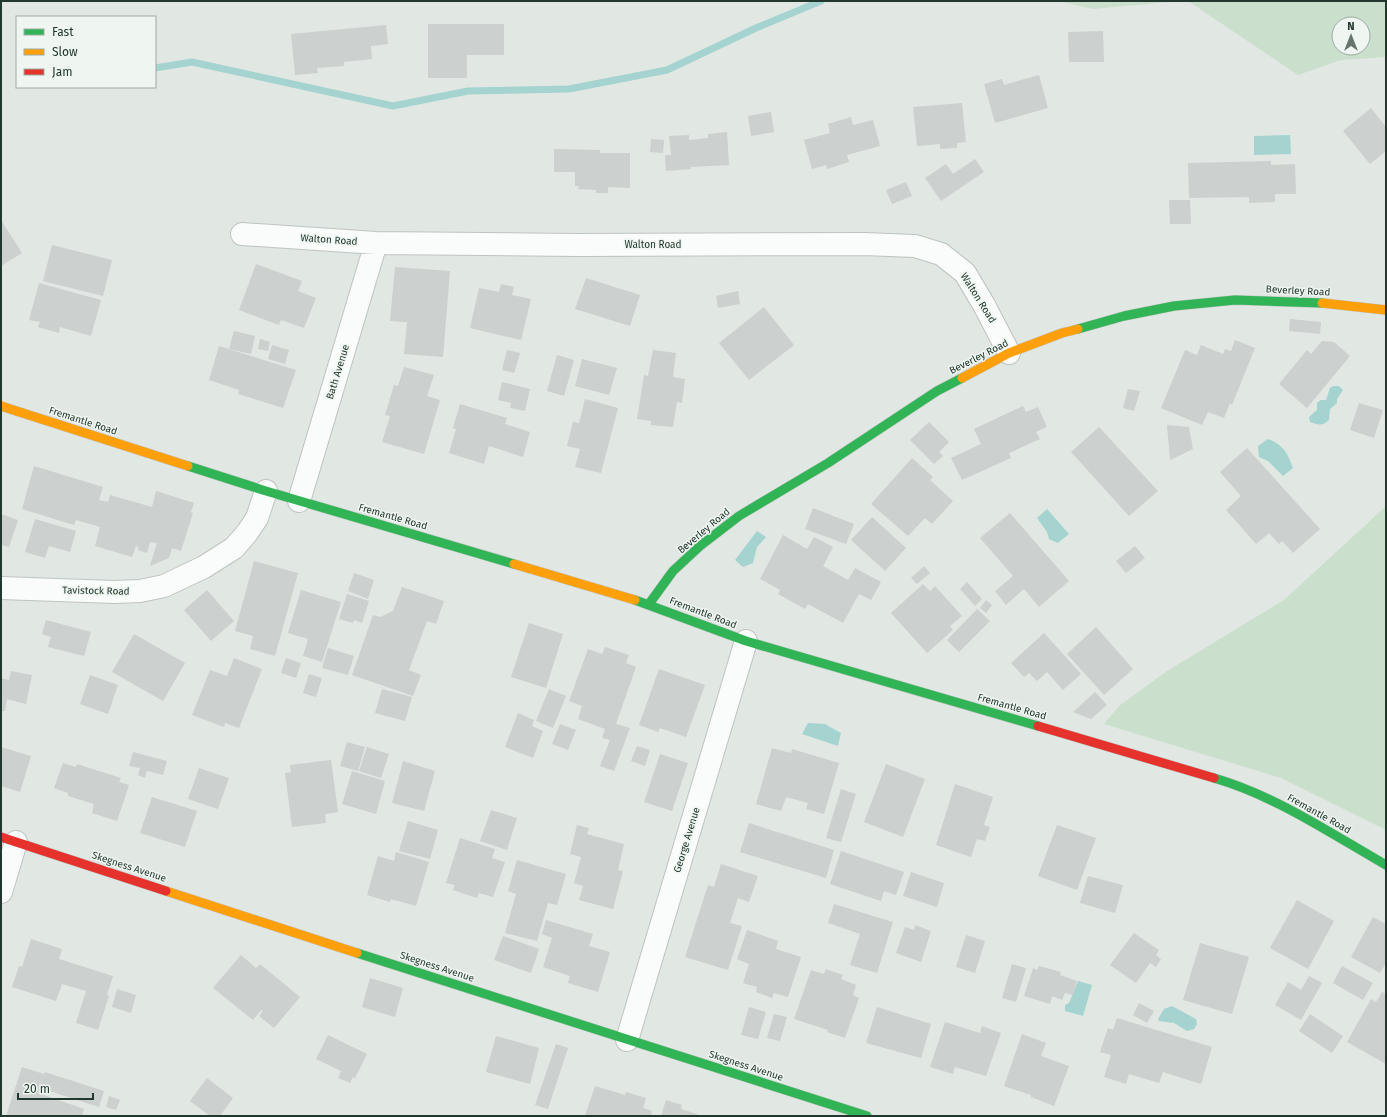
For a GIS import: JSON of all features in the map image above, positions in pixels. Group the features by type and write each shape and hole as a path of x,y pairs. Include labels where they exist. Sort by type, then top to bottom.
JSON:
{"street":[{"name":"Walton Road","path":"242,234 376,243 578,245 864,244 915,246 941,254 965,273 1010,353"},
{"name":"Bath Avenue","path":"299,501 376,243"},
{"name":"Beverley Road","path":"649,604 673,571 700,546 739,516 828,463 937,392 1010,353 1070,331 1124,316 1174,306 1235,300 1287,301 1347,305 1386,310"},
{"name":"Fremantle Road","path":"1,406 266,491 649,604 746,641 1218,779 1280,804 1386,865"},
{"name":"Tavistock Road","path":"1,588 114,592 140,591 164,586 204,567 234,548 257,518 266,491"},
{"name":"George Avenue","path":"627,1040 746,641"},
{"name":"Skegness Avenue","path":"9,839 627,1040 867,1116"},
{"path":"1,892 9,839"}],"green space":[{"path":"1058,1 1180,1 1093,9"},
{"path":"1188,1 1386,1 1386,57 1341,60 1298,75"},
{"path":"1386,506 1386,830 1281,778 1104,724 1119,706 1167,671 1284,600"}],"water":[{"path":"1290,135 1291,154 1254,155 1254,136"},
{"path":"1333,386 1339,386 1343,390 1337,399 1337,403 1330,409 1329,420 1320,424 1310,422 1309,417 1317,410 1317,403 1321,400 1326,400 1330,388"},
{"path":"1268,439 1278,444 1284,450 1291,463 1293,468 1283,476 1268,461 1259,457 1258,446"},
{"path":"1047,509 1069,534 1058,543 1049,539 1047,532 1037,518"},
{"path":"757,531 766,537 757,547 753,563 743,567 735,560"},
{"path":"808,723 825,724 841,733 838,746 802,734"},
{"path":"1078,981 1092,985 1083,1016 1065,1011 1065,1005 1069,1003"},
{"path":"1172,1006 1196,1019 1197,1024 1194,1029 1187,1031 1174,1023 1159,1021 1158,1019 1164,1009"}],"building":[{"path":"428,24 504,24 504,55 467,55 467,78 428,78"},
{"path":"386,25 388,44 371,46 372,59 344,62 344,66 317,68 318,73 295,75 291,34"},
{"path":"1103,31 1104,62 1069,62 1068,32"},
{"path":"1039,75 1048,108 995,123 984,84 1002,79 1004,85"},
{"path":"962,103 966,142 957,143 957,148 940,149 940,144 917,146 913,107"},
{"path":"1371,108 1386,127 1386,151 1370,164 1343,131"},
{"path":"771,112 774,132 751,136 748,116"},
{"path":"851,117 853,125 873,120 880,146 847,155 849,162 827,169 826,165 812,169 804,140 830,133 828,124"},
{"path":"727,132 729,165 691,167 691,169 666,171 665,155 671,155 669,136 689,135 689,140 708,138 708,134"},
{"path":"651,139 664,140 663,153 650,152"},
{"path":"554,149 600,150 600,153 630,153 630,188 608,187 608,193 596,193 596,190 578,189 579,186 575,186 575,172 554,172"},
{"path":"975,159 984,172 941,201 925,178 946,164 953,174"},
{"path":"1271,161 1271,165 1295,164 1296,194 1275,194 1275,202 1249,203 1249,197 1189,198 1188,163"},
{"path":"906,182 912,196 892,204 886,190"},
{"path":"1169,200 1190,200 1191,224 1170,224"},
{"path":"1,220 22,253 1,266"},
{"path":"52,245 112,260 103,296 43,281"},
{"path":"256,264 302,281 298,291 316,298 304,328 281,320 279,325 239,310"},
{"path":"395,267 450,271 443,357 404,354 407,322 390,321"},
{"path":"586,278 640,295 630,326 575,309"},
{"path":"39,283 101,300 91,336 60,327 59,333 38,327 40,322 29,320"},
{"path":"501,284 514,287 512,295 531,299 521,340 470,328 479,288 499,292"},
{"path":"738,291 740,304 718,308 716,296"},
{"path":"764,307 794,345 749,380 719,343"},
{"path":"1290,319 1321,322 1320,334 1289,331"},
{"path":"234,331 255,336 251,354 229,349"},
{"path":"260,339 270,342 268,351 258,349"},
{"path":"1235,340 1255,348 1232,405 1230,403 1224,418 1208,412 1202,425 1161,408 1185,350 1197,355 1201,345 1223,354 1225,349 1231,351"},
{"path":"1322,341 1334,342 1350,356 1307,408 1279,384 1307,350 1311,354"},
{"path":"272,345 289,350 285,364 268,359"},
{"path":"219,346 296,370 283,408 238,394 239,390 209,380"},
{"path":"507,350 520,353 514,373 502,370"},
{"path":"653,350 676,353 673,377 685,379 682,403 677,402 673,427 651,425 651,421 637,419 644,375 648,376"},
{"path":"557,355 574,360 564,396 547,391"},
{"path":"582,359 617,368 609,395 575,386"},
{"path":"404,367 434,375 427,396 440,400 424,454 382,442 390,416 385,415 394,385 398,386"},
{"path":"502,382 530,389 525,411 510,408 511,403 498,400"},
{"path":"1128,389 1140,391 1134,411 1123,408"},
{"path":"585,399 618,408 601,473 575,467 580,449 567,446 573,422 579,423"},
{"path":"1359,403 1383,410 1374,438 1350,430"},
{"path":"460,404 507,418 505,424 530,432 523,457 489,446 484,464 449,453 456,429 453,428"},
{"path":"1023,406 1026,412 1038,407 1047,427 1036,432 1040,439 1009,453 1011,458 962,480 951,458 981,444 974,429"},
{"path":"929,422 949,442 939,452 943,456 934,464 910,440"},
{"path":"1167,425 1189,427 1193,449 1170,460"},
{"path":"1099,427 1158,491 1129,516 1071,452"},
{"path":"1247,448 1320,529 1293,553 1282,541 1279,544 1269,533 1256,544 1226,510 1241,496 1220,472"},
{"path":"912,458 933,477 930,480 953,501 932,524 925,518 908,536 871,504"},
{"path":"34,466 103,487 99,500 108,502 110,495 152,507 156,491 194,503 191,512 193,513 181,551 172,548 169,558 150,566 157,543 150,542 147,553 138,550 139,547 136,546 132,557 95,546 100,527 76,520 74,525 22,509"},
{"path":"813,508 854,524 846,544 805,529"},
{"path":"1010,513 1069,581 1039,607 1024,589 1006,605 995,591 1013,576 980,538"},
{"path":"1,514 18,520 9,547 1,545"},
{"path":"872,517 906,548 885,571 851,540"},
{"path":"35,519 76,531 70,552 49,546 45,558 25,552"},
{"path":"783,535 807,549 814,537 833,547 823,566 848,580 855,568 881,582 871,600 859,594 843,623 808,604 805,609 778,594 780,590 760,579"},
{"path":"1135,546 1145,558 1126,573 1116,561"},
{"path":"254,561 298,573 275,656 250,649 253,636 235,631"},
{"path":"924,566 930,573 917,584 911,578"},
{"path":"354,573 374,580 368,599 348,591"},
{"path":"967,582 982,599 975,606 960,589"},
{"path":"923,584 930,591 935,586 962,616 950,626 953,630 927,653 891,613"},
{"path":"402,587 444,601 436,624 427,621 409,670 421,675 413,696 352,675 373,615 380,617 393,611"},
{"path":"207,590 234,621 211,641 184,610"},
{"path":"301,590 341,602 322,662 303,656 308,639 288,633"},
{"path":"347,594 369,601 362,623 354,620 353,623 339,619"},
{"path":"986,600 992,605 986,613 980,608"},
{"path":"977,609 990,621 959,652 947,640"},
{"path":"46,620 91,632 84,656 48,647 51,637 42,634"},
{"path":"529,623 563,634 546,688 511,677"},
{"path":"1096,627 1133,669 1104,695 1067,654"},
{"path":"1044,633 1081,674 1063,690 1047,672 1037,681 1029,673 1024,677 1011,663"},
{"path":"134,634 185,663 163,701 112,672"},
{"path":"605,647 629,655 626,663 636,667 616,724 630,728 614,771 600,766 610,740 602,738 605,729 578,719 582,706 569,701 588,649 602,654"},
{"path":"328,648 354,656 348,675 322,668"},
{"path":"234,658 262,669 239,728 225,723 224,727 192,715 210,670 227,676"},
{"path":"286,658 301,663 296,678 281,673"},
{"path":"659,669 705,685 686,737 660,728 658,732 639,725"},
{"path":"11,671 32,675 26,704 7,699 5,711 1,711 1,678 9,680"},
{"path":"309,674 322,678 316,697 303,693"},
{"path":"90,675 118,685 108,714 80,704"},
{"path":"382,689 412,697 405,721 375,713"},
{"path":"549,689 566,696 553,728 536,721"},
{"path":"1095,692 1107,705 1091,719 1073,712"},
{"path":"518,713 534,720 532,726 543,731 533,758 505,747"},
{"path":"560,724 576,730 568,750 552,744"},
{"path":"347,742 365,747 358,771 340,766"},
{"path":"637,746 650,750 645,766 631,761"},
{"path":"1,747 31,756 20,792 1,786"},
{"path":"367,747 389,754 381,778 359,771"},
{"path":"772,748 791,753 792,749 839,763 824,814 806,809 808,803 786,797 781,811 756,804"},
{"path":"133,752 167,761 163,775 147,771 145,778 138,775 140,768 129,766"},
{"path":"660,754 688,763 672,811 644,802"},
{"path":"331,760 338,812 325,814 326,823 292,827 285,773 291,772 290,765"},
{"path":"403,761 435,771 424,811 392,803"},
{"path":"63,763 76,767 77,764 121,778 119,782 129,785 117,821 92,813 94,804 68,796 68,793 54,788"},
{"path":"886,764 925,779 903,837 864,822"},
{"path":"199,768 229,778 218,809 188,799"},
{"path":"352,771 385,781 376,814 342,804"},
{"path":"955,784 993,797 984,825 990,827 985,841 977,839 971,857 936,845"},
{"path":"841,789 856,794 841,842 826,838"},
{"path":"152,797 197,811 185,847 140,833"},
{"path":"491,810 517,818 507,850 480,841"},
{"path":"408,821 438,830 430,859 399,851"},
{"path":"749,823 834,850 826,878 740,852"},
{"path":"577,825 589,828 587,834 624,844 618,870 623,871 613,909 579,900 583,886 574,883 581,857 570,854"},
{"path":"1057,825 1096,838 1077,890 1038,876"},
{"path":"460,838 495,849 492,858 505,862 493,897 479,893 477,898 453,890 455,885 446,883"},
{"path":"841,851 904,872 896,895 884,891 881,901 830,884"},
{"path":"396,852 429,862 416,906 391,899 390,902 367,895 378,856 394,861"},
{"path":"517,860 566,874 557,905 548,903 537,941 505,933 516,894 508,891"},
{"path":"721,864 758,876 749,902 738,898 730,923 742,926 728,970 685,957 708,885 714,887"},
{"path":"911,872 944,883 937,907 903,896"},
{"path":"1088,876 1123,885 1115,913 1080,903"},
{"path":"1297,900 1334,921 1308,969 1270,948"},
{"path":"834,904 893,922 877,973 850,965 860,934 828,923"},
{"path":"1373,917 1386,924 1386,963 1380,973 1351,957"},
{"path":"546,920 593,934 589,946 610,952 598,992 568,983 570,976 543,967 552,938 542,934"},
{"path":"915,925 931,931 921,962 896,953 905,927 914,930"},
{"path":"747,930 778,941 776,949 801,957 788,997 774,993 772,998 756,992 757,987 743,983 749,964 737,959"},
{"path":"1134,933 1159,950 1156,955 1161,959 1156,967 1150,963 1136,983 1110,965"},
{"path":"966,935 985,941 975,973 956,967"},
{"path":"503,936 539,949 531,973 494,960"},
{"path":"31,939 62,949 59,959 113,976 107,995 109,996 98,1030 76,1023 86,991 62,984 56,1001 12,987 19,966 22,967"},
{"path":"1200,943 1249,957 1232,1014 1183,1000"},
{"path":"241,955 256,968 260,964 300,997 274,1028 259,1016 263,1011 261,1010 253,1020 213,988"},
{"path":"1012,964 1026,968 1016,1002 1002,998"},
{"path":"1039,966 1061,972 1060,975 1077,981 1073,995 1065,993 1062,1000 1052,996 1050,1004 1024,996 1033,968 1037,970"},
{"path":"1342,966 1373,983 1363,1000 1333,983"},
{"path":"826,969 843,975 841,979 856,985 853,995 859,998 845,1038 827,1032 828,1030 794,1019 811,970 824,974"},
{"path":"1309,976 1322,983 1301,1020 1275,1005 1288,982 1301,990"},
{"path":"370,978 403,988 395,1017 362,1007"},
{"path":"117,989 136,995 131,1013 112,1007"},
{"path":"1382,992 1386,994 1386,1064 1347,1042 1371,999 1376,1002"},
{"path":"1139,1003 1154,1011 1147,1023 1133,1015"},
{"path":"749,1007 766,1012 758,1039 741,1035"},
{"path":"877,1007 931,1024 921,1058 866,1043"},
{"path":"774,1014 787,1017 780,1041 767,1038"},
{"path":"1310,1014 1343,1036 1332,1053 1299,1031"},
{"path":"1117,1018 1212,1047 1201,1084 1163,1072 1159,1083 1129,1074 1126,1084 1104,1077 1111,1055 1100,1052 1108,1028 1113,1030"},
{"path":"945,1022 980,1033 982,1026 1001,1033 986,1076 955,1067 953,1074 930,1067"},
{"path":"1022,1034 1046,1043 1041,1056 1069,1066 1054,1106 1031,1097 1031,1095 1004,1086"},
{"path":"328,1035 367,1054 355,1078 353,1077 350,1083 338,1078 341,1071 316,1059"},
{"path":"496,1036 539,1048 530,1084 486,1072"},
{"path":"556,1044 568,1048 548,1109 535,1105"},
{"path":"22,1067 44,1074 45,1072 104,1091 99,1107 40,1088 38,1093 84,1109 82,1116 6,1116"},
{"path":"207,1078 233,1098 220,1116 210,1116 190,1101"},
{"path":"595,1086 625,1095 626,1092 646,1098 643,1108 652,1111 651,1116 585,1116"},
{"path":"109,1096 120,1100 116,1110 106,1107"},
{"path":"666,1100 682,1105 681,1109 697,1114 697,1116 661,1116"}],"waterway":[{"path":"156,68 192,62 393,106 468,91 569,89 667,70 756,28 821,1"}],"traffic: fast":[{"path":"1078,329 1124,316 1174,306 1235,300 1322,303"},
{"path":"649,604 673,571 700,546 739,516 828,463 937,391 962,378"},
{"path":"188,466 266,491 514,564"},
{"path":"635,600 746,641 1038,726"},
{"path":"1214,778 1281,805 1386,865"},
{"path":"357,953 867,1116"}],"traffic: slow":[{"path":"1322,303 1386,310"},
{"path":"962,378 1009,353 1062,333 1078,329"},
{"path":"1,406 188,466"},
{"path":"514,564 635,600"},
{"path":"166,891 357,953"}],"traffic: jam":[{"path":"1038,726 1214,778"},
{"path":"1,837 166,891"}]}
